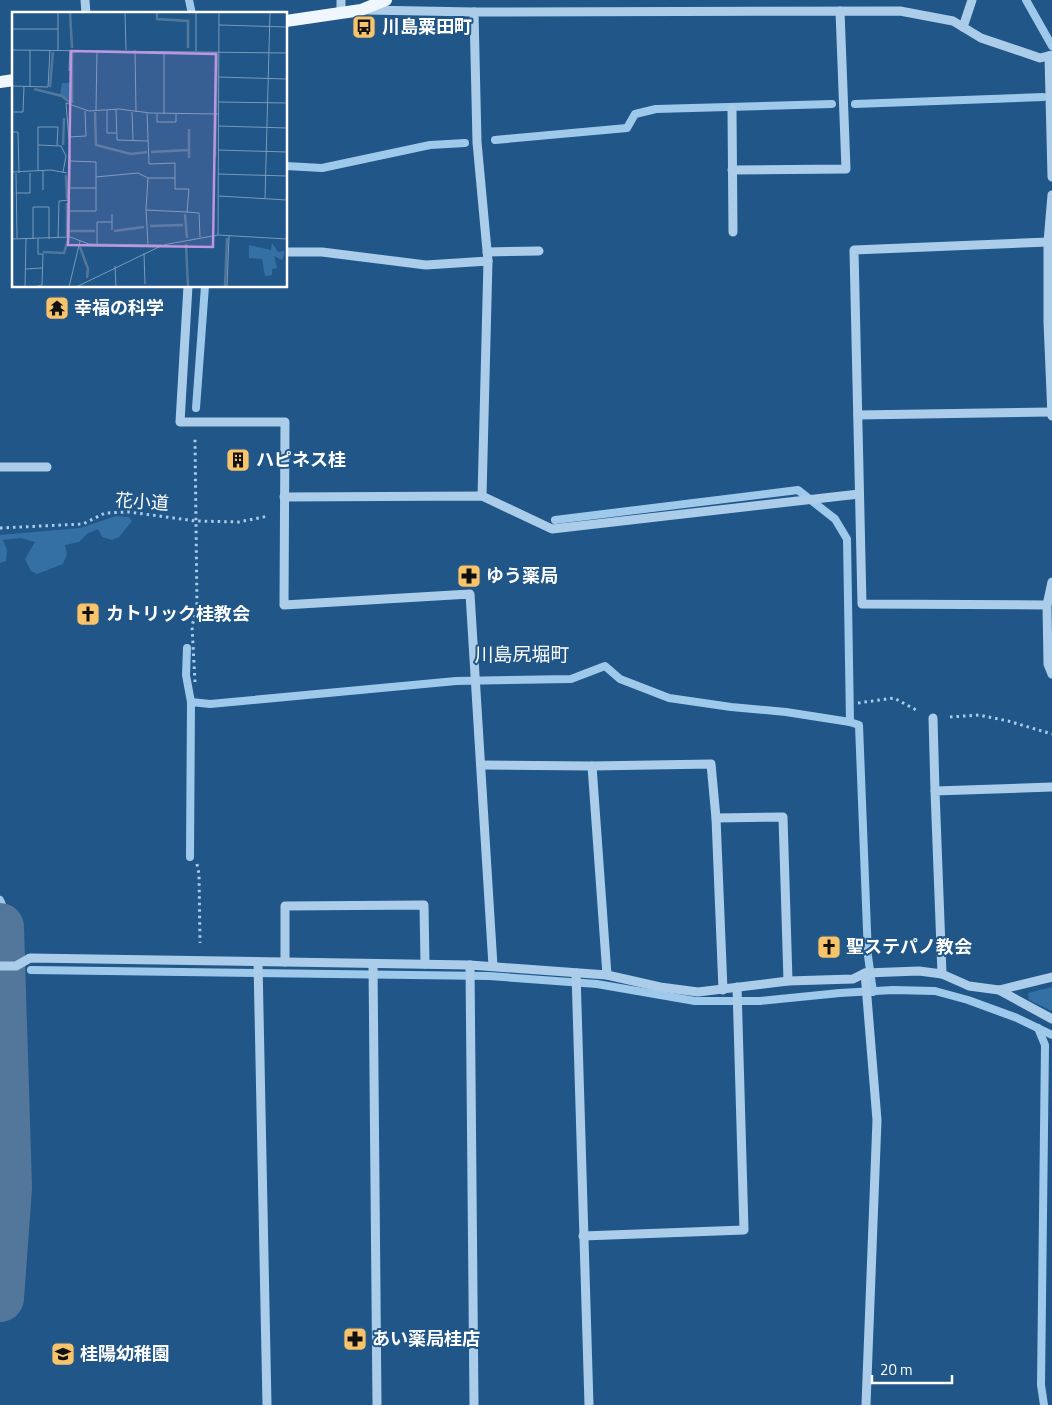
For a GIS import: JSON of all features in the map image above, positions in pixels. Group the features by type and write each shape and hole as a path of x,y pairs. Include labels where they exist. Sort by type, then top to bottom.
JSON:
{"main road":[{"path":"288,21 341,6 361,10 386,0"}],"street":[{"path":"963,26 972,0"},
{"path":"361,10 474,12 900,11 953,20 981,38 1040,58 1050,55 1052,177"},
{"path":"732,170 846,169 840,11"},
{"path":"474,12 477,142 488,261 482,496"},
{"path":"732,109 733,232"},
{"path":"1052,194 1048,242 1052,416"},
{"path":"1047,606 862,604 854,250 1048,242"},
{"path":"487,252 539,251"},
{"path":"288,252 322,252 426,265 488,261"},
{"path":"188,288 180,422 285,422 284,605 470,594 493,966"},
{"path":"858,415 1052,412"},
{"path":"0,467 47,467"},
{"path":"284,497 482,496 552,529 860,494"},
{"path":"1052,582 1047,606 1048,664 1052,674"},
{"path":"933,718 942,974"},
{"path":"481,765 711,764 716,818 722,990"},
{"path":"592,766 607,975"},
{"path":"936,790 1052,786"},
{"path":"716,818 783,817 788,981"},
{"path":"285,962 285,906 424,904 425,964"},
{"path":"0,966 16,966 30,958 470,965 607,975 660,987 698,992 788,981 853,979 864,973 918,971 942,974 969,986 999,990 1052,978"},
{"path":"258,962 267,1405"},
{"path":"373,964 377,1405"},
{"path":"470,965 474,1405"},
{"path":"576,973 589,1405"},
{"path":"864,973 877,1120 866,1405"},
{"path":"583,1236 744,1230 737,987"},
{"path":"999,990 1052,1019"}],"path":[{"path":"195,422 196,608 192,626 195,682"},
{"name":"花小道","path":"0,528 83,524 105,513 129,512 196,521 239,522 284,513"},
{"path":"858,703 894,698 933,718 979,715 1008,720 1052,734"},
{"path":"197,864 199,874 200,961"}],"shaded area":[{"path":"116,516 129,517 132,521 119,537 112,540 102,537 98,529 87,534 79,542 65,545 67,554 63,564 37,574 31,571 25,559 35,542 21,538 3,540 7,550 6,561 0,563 0,535 80,528"},
{"path":"0,978 9,978 12,997 19,997 22,1093 1,1093"},
{"path":"1052,987 1052,1011 1029,1000 1028,993"}],"waterway":[{"path":"189,0 192,12"},
{"path":"1026,0 1052,46"},
{"path":"855,104 1043,97"},
{"path":"495,140 627,128 635,114 656,109 832,104"},
{"path":"288,166 322,168 430,145 465,143"},
{"path":"196,408 205,288"},
{"path":"555,520 798,490 835,519 847,539 850,722"},
{"path":"187,648 186,675 191,702 190,857"},
{"path":"191,702 210,704 456,681 571,679 605,666 620,679 669,698 731,707 786,712 859,725 868,956 873,992"},
{"path":"0,900 8,918 11,952"},
{"path":"0,927 8,1188 0,1298"},
{"path":"31,970 489,976 597,984 695,1001 760,1001 893,990 935,991 968,1000 1017,1018 1052,1035"},
{"path":"1038,1028 1045,1045 1041,1385 1044,1405"}],"place":[{"name":"川島粟田町","path":"364,27"},
{"name":"幸福の科学","path":"57,308"},
{"name":"ハピネス桂","path":"238,460"},
{"name":"ゆう薬局","path":"469,576"},
{"name":"カトリック桂教会","path":"88,614"},
{"name":"聖ステパノ教会","path":"829,947"},
{"name":"あい薬局桂店","path":"355,1339"},
{"name":"桂陽幼稚園","path":"63,1354"}],"district":[{"name":"川島尻堀町","path":"522,654"}]}
